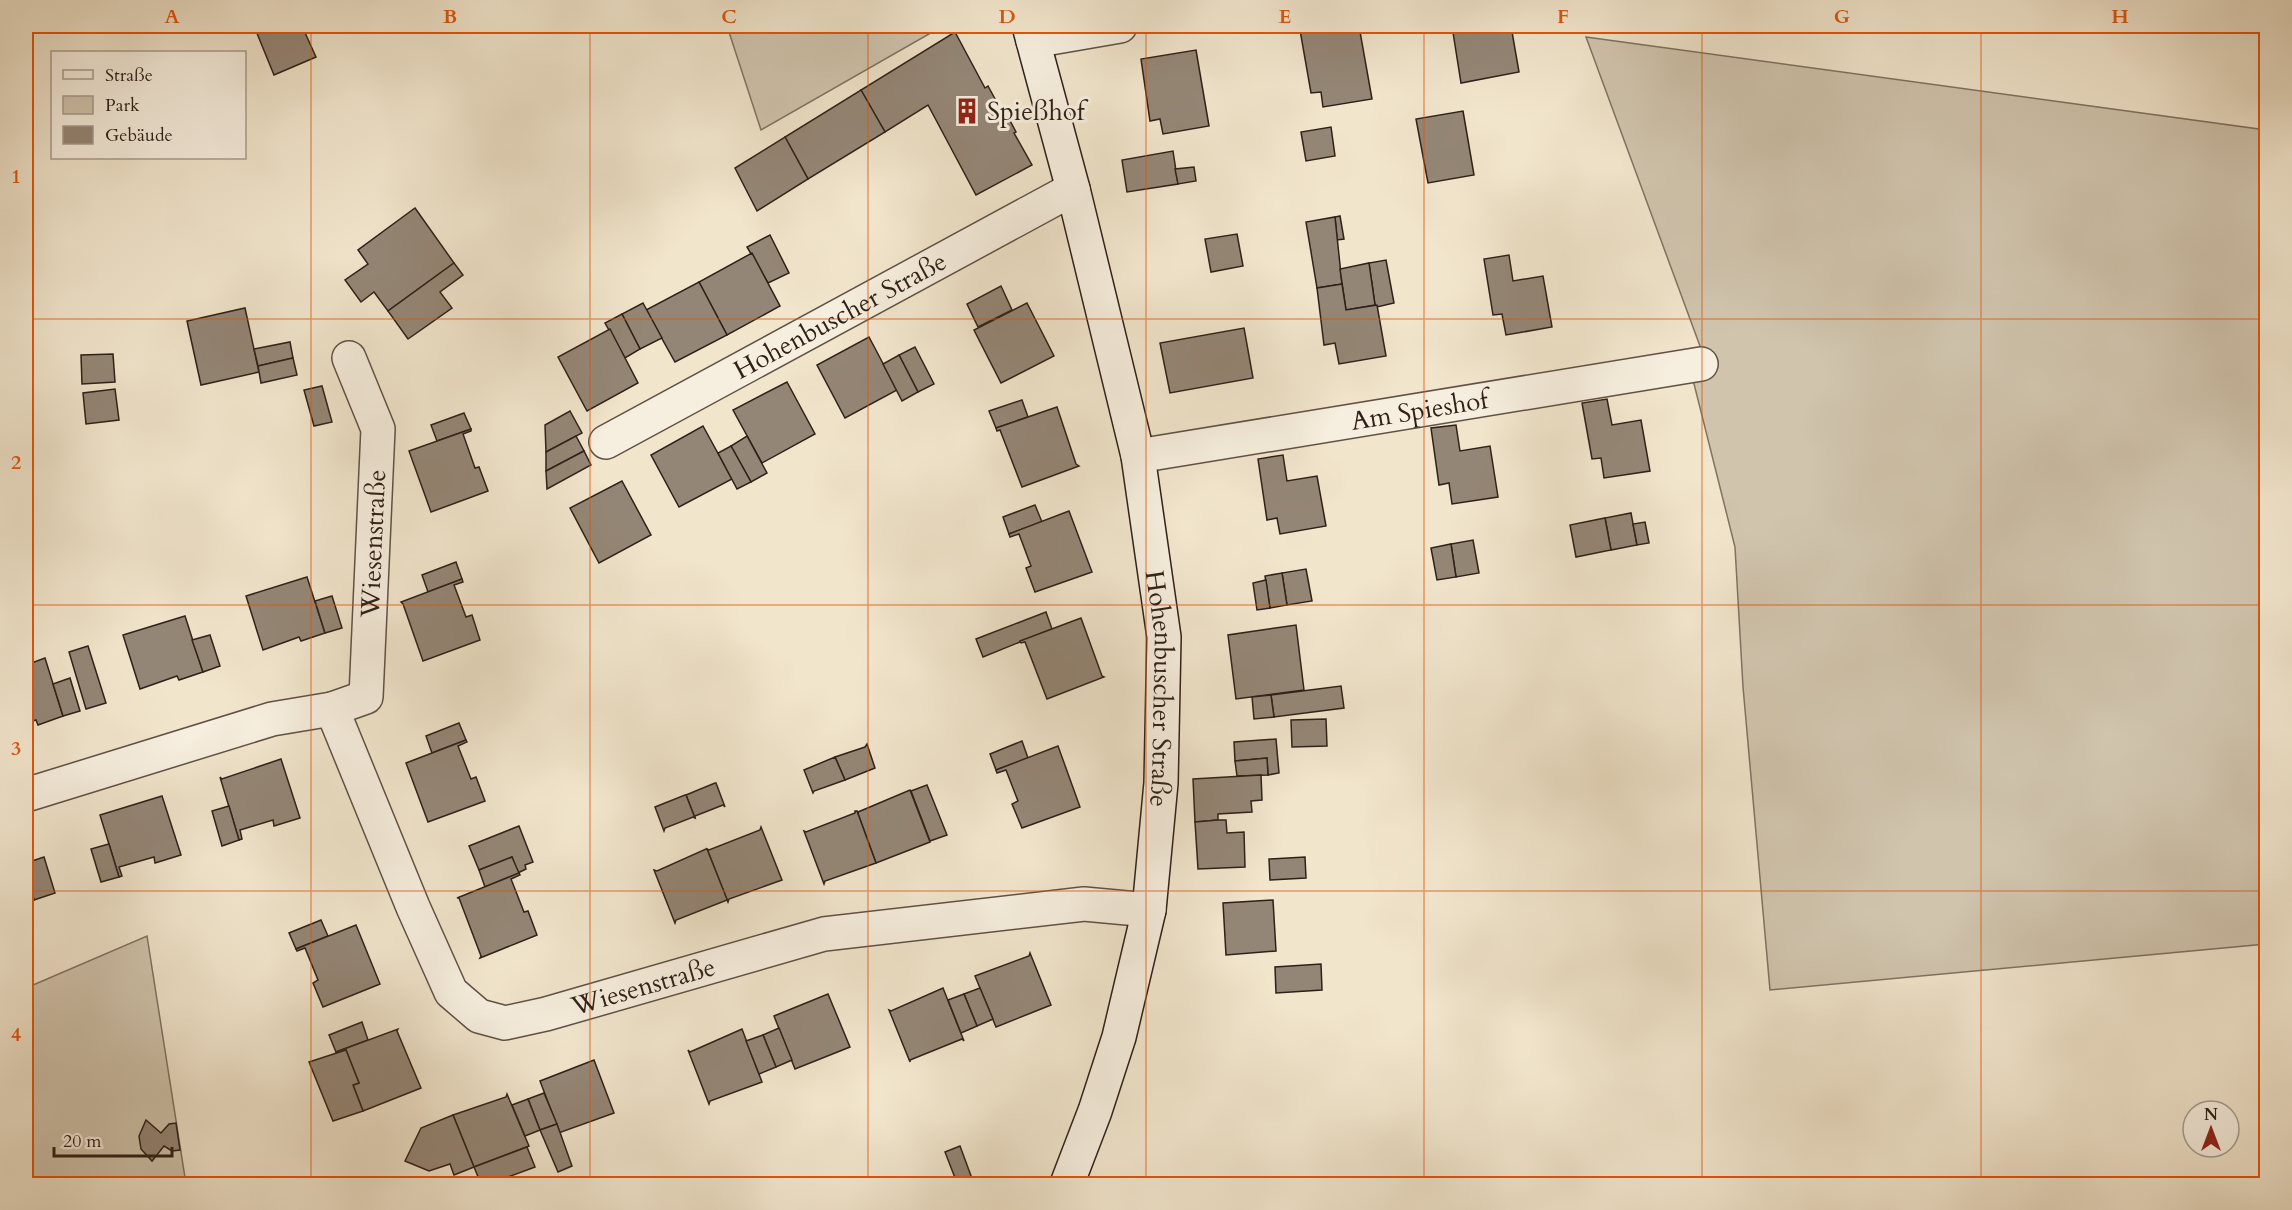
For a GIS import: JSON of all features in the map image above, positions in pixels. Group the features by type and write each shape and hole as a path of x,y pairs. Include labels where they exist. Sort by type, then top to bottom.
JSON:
{"street":[{"path":"1031,33 1120,26"},
{"name":"Hohenbuscher Straße","path":"1031,33 1073,189 1138,456 1164,637 1161,783 1149,910 1119,1036 1095,1111 1067,1185"},
{"name":"Hohenbuscher Straße","path":"606,442 1073,189"},
{"name":"Wiesenstraße","path":"26,795 272,719 332,709 366,697 378,429 349,358"},
{"name":"Am Spieshof","path":"1138,456 1701,364"},
{"name":"Wiesenstraße","path":"332,709 450,992 479,1016 505,1023 546,1014 824,934 1084,904 1149,910"}],"green space":[{"path":"727,26 943,26 761,130"},
{"path":"1586,37 2266,130 2266,944 1770,990 1743,687 1735,547 1691,372 1707,365"},
{"path":"147,936 186,1184 26,1184 26,988"}],"building":[{"path":"254,26 264,26 266,29 275,26 302,26 316,57 274,75"},
{"path":"1324,26 1359,26 1372,99 1323,107 1321,92 1311,93 1300,30"},
{"path":"1452,26 1511,26 1519,72 1461,83"},
{"name":"Spießhof","path":"955,32 985,88 988,86 1006,119 1008,117 1032,165 976,195 928,105 885,132 861,90"},
{"path":"1196,50 1209,126 1163,134 1160,119 1150,121 1141,59"},
{"path":"861,90 885,132 808,179 785,137"},
{"path":"1463,111 1474,175 1428,183 1416,119"},
{"path":"1331,127 1335,156 1306,161 1301,132"},
{"path":"785,137 808,179 757,211 735,168"},
{"path":"1173,151 1178,184 1127,192 1122,160"},
{"path":"1194,167 1196,181 1178,184 1175,169"},
{"path":"415,208 454,263 388,311 374,292 361,302 345,280 368,264 358,250"},
{"path":"1340,216 1344,239 1337,240 1335,217"},
{"path":"1335,217 1342,284 1317,288 1306,222"},
{"path":"1237,234 1243,266 1211,272 1205,239"},
{"path":"770,235 789,273 768,283 747,247"},
{"path":"752,253 780,306 727,335 699,282"},
{"path":"1509,255 1513,281 1543,276 1552,327 1506,335 1502,314 1493,315 1484,259"},
{"path":"1386,260 1394,303 1377,307 1369,263"},
{"path":"454,263 463,275 440,292 452,308 408,339 388,311"},
{"path":"1369,263 1375,305 1346,310 1340,269"},
{"path":"699,282 727,335 675,362 646,310"},
{"path":"1342,284 1346,310 1377,305 1386,356 1339,364 1335,343 1324,345 1317,288"},
{"path":"1001,286 1012,310 978,327 967,304"},
{"path":"643,303 662,338 640,349 622,314"},
{"path":"1027,303 1054,356 1001,383 974,330"},
{"path":"245,308 259,372 201,385 187,321"},
{"path":"622,314 640,349 625,358 605,323"},
{"path":"1244,328 1253,378 1170,393 1160,343"},
{"path":"610,329 638,383 587,411 558,357"},
{"path":"869,337 897,390 845,418 817,365"},
{"path":"290,342 293,358 258,366 254,349"},
{"path":"915,347 934,384 918,392 899,355"},
{"path":"113,354 115,382 82,384 81,355"},
{"path":"899,355 918,392 902,401 883,364"},
{"path":"293,358 297,375 261,383 258,366"},
{"path":"787,382 815,434 762,463 733,410"},
{"path":"322,386 332,422 314,426 304,390"},
{"path":"115,389 119,420 86,424 83,393"},
{"path":"1607,399 1612,425 1641,420 1650,471 1604,478 1601,458 1592,459 1582,403"},
{"path":"1022,400 1028,417 996,428 989,411"},
{"path":"1057,407 1076,464 1079,466 1022,487 1000,430 997,431 996,428"},
{"path":"570,411 582,433 546,452 545,425"},
{"path":"464,413 471,429 437,441 431,425"},
{"path":"1456,425 1460,451 1490,446 1498,497 1452,504 1449,483 1439,485 1431,428"},
{"path":"703,426 732,479 679,507 651,455"},
{"path":"471,429 463,434 475,468 479,467 488,491 431,512 409,451"},
{"path":"576,436 584,451 546,471 546,452"},
{"path":"747,436 767,473 751,482 731,446"},
{"path":"731,446 751,482 737,489 718,453"},
{"path":"584,451 591,465 547,489 546,471"},
{"path":"1283,455 1287,481 1317,476 1326,526 1280,534 1277,518 1267,520 1258,459"},
{"path":"622,481 651,535 599,563 570,508"},
{"path":"1035,505 1042,522 1009,534 1003,517"},
{"path":"1069,511 1092,572 1035,592 1026,568 1031,566 1019,534 1010,537 1009,534"},
{"path":"1631,513 1637,545 1611,550 1605,518"},
{"path":"1605,518 1611,550 1576,557 1570,525"},
{"path":"1645,522 1649,543 1637,545 1633,524"},
{"path":"1473,540 1479,573 1456,577 1451,544"},
{"path":"1451,544 1456,577 1437,580 1431,548"},
{"path":"456,562 462,579 428,592 422,575"},
{"path":"1306,569 1312,601 1287,605 1282,573"},
{"path":"1282,573 1287,605 1270,608 1265,576"},
{"path":"307,577 325,633 301,641 299,637 263,650 246,596"},
{"path":"462,579 463,582 454,585 466,617 472,615 480,640 423,661 401,602"},
{"path":"1266,580 1270,608 1257,610 1253,583"},
{"path":"332,596 342,628 325,633 315,601"},
{"path":"1046,612 1052,629 983,657 976,639"},
{"path":"185,616 203,672 179,680 177,676 140,689 123,635"},
{"path":"1081,618 1104,677 1047,699 1025,642 1020,641"},
{"path":"1296,625 1304,690 1236,699 1228,635"},
{"path":"210,635 220,666 203,672 192,640"},
{"path":"88,646 106,703 86,709 69,652"},
{"path":"45,658 63,716 38,725 36,720 26,723 26,665"},
{"path":"70,678 80,711 63,716 53,684"},
{"path":"1341,686 1344,708 1274,717 1271,695"},
{"path":"1271,695 1274,717 1254,719 1252,697"},
{"path":"1326,719 1327,746 1292,747 1291,720"},
{"path":"459,723 466,740 432,753 426,736"},
{"path":"1276,739 1279,773 1268,775 1267,758 1235,761 1234,742"},
{"path":"466,740 467,742 458,746 471,779 476,777 485,801 428,822 406,763"},
{"path":"1022,741 1028,758 996,770 990,754"},
{"path":"867,744 875,768 845,780 835,757 865,747"},
{"path":"1058,746 1080,807 1022,828 1012,804 1018,801 1006,770 997,773 996,770"},
{"path":"835,757 845,780 813,793 804,770"},
{"path":"1267,758 1268,775 1237,776 1235,761"},
{"path":"281,759 300,818 274,826 273,820 240,830 242,839 239,840 220,777 222,779"},
{"path":"1261,775 1262,800 1251,801 1252,812 1218,814 1218,820 1195,822 1193,779"},
{"path":"716,783 725,807 723,805 695,816 695,818 686,795"},
{"path":"927,785 947,835 930,841 911,791"},
{"path":"910,790 930,842 876,863 857,811"},
{"path":"686,795 695,818 665,828 664,831 655,807"},
{"path":"162,796 181,855 155,863 154,857 119,867 122,876 119,877 100,815"},
{"path":"229,806 239,840 222,846 212,811"},
{"path":"857,811 876,863 825,881 824,884 804,831 855,813"},
{"path":"1226,820 1227,833 1244,832 1245,867 1198,869 1195,822"},
{"path":"519,826 533,862 525,865 526,869 518,873 512,857 479,870 469,846"},
{"path":"761,827 782,880 729,899 728,902 707,849 760,830"},
{"path":"109,844 119,877 101,882 91,849"},
{"path":"707,849 728,902 727,900 676,920 675,923 654,870 657,871"},
{"path":"44,857 55,893 34,900 26,873 26,863"},
{"path":"512,857 519,873 485,887 479,870"},
{"path":"1305,857 1306,878 1270,880 1269,859"},
{"path":"26,873 34,900 26,902"},
{"path":"519,873 520,875 511,879 524,912 528,911 537,935 480,958 459,898 457,898"},
{"path":"1273,900 1276,951 1226,955 1223,903"},
{"path":"321,920 328,936 296,949 289,933"},
{"path":"356,925 380,984 323,1007 313,983 318,980 305,948 297,951 296,949"},
{"path":"1030,953 1051,1005 996,1027 975,976 1029,956"},
{"path":"1321,964 1322,990 1276,993 1275,967"},
{"path":"943,988 964,1041 962,1039 910,1060 910,1062 889,1010"},
{"path":"980,988 993,1019 977,1026 964,994"},
{"path":"828,994 850,1047 795,1069 774,1016"},
{"path":"964,994 977,1026 961,1033 948,1000"},
{"path":"362,1022 368,1040 336,1052 329,1035"},
{"path":"779,1028 792,1060 776,1067 763,1035"},
{"path":"398,1029 421,1088 363,1111 353,1085 359,1083 346,1050 337,1054 336,1052"},
{"path":"742,1029 762,1082 710,1101 709,1104 688,1050 690,1052"},
{"path":"763,1035 776,1067 759,1074 746,1041"},
{"path":"346,1050 359,1083 353,1085 363,1111 333,1121 309,1062"},
{"path":"594,1060 614,1113 560,1134 540,1081"},
{"path":"544,1093 557,1124 540,1130 528,1099"},
{"path":"507,1094 529,1146 474,1167 453,1115 506,1097"},
{"path":"528,1099 540,1130 525,1136 512,1105"},
{"path":"453,1115 474,1167 454,1175 450,1164 429,1171 405,1161 421,1128"},
{"path":"146,1120 161,1133 169,1124 176,1123 180,1150 172,1151 164,1146 152,1161 141,1149 139,1136"},
{"path":"557,1124 572,1166 558,1172 540,1130"},
{"path":"960,1146 974,1184 957,1183 945,1152"},
{"path":"527,1147 535,1167 489,1184 481,1184 474,1167"}],"place":[{"name":"Spießhof","path":"967,111"}]}
